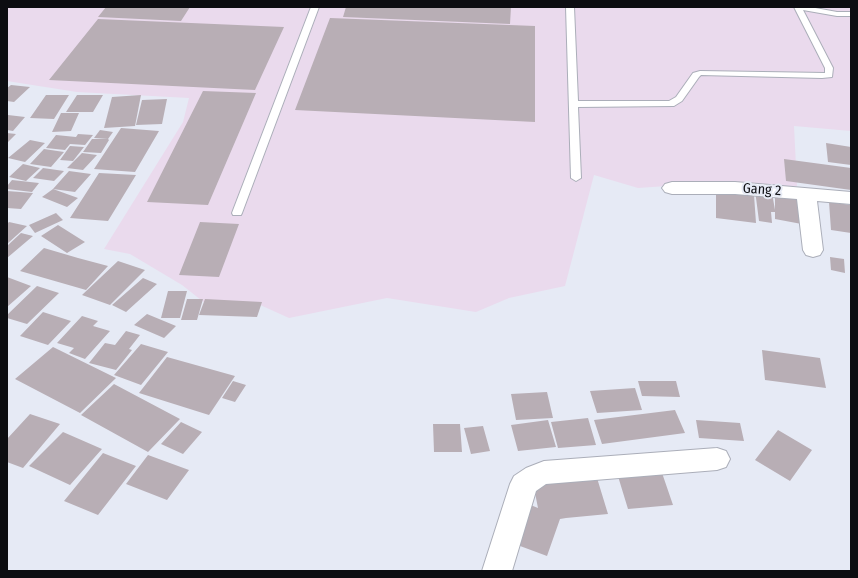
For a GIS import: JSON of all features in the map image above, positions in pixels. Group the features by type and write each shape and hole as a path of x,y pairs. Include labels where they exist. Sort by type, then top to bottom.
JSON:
{"street":[{"name":"Gang 2","path":"672,188 735,188 851,198"},
{"path":"806,194 813,250"},
{"path":"497,571 524,484 536,476 544,472 717,459"}],"lane":[{"path":"237,213 315,7"},
{"path":"570,7 576,178"},
{"path":"573,104 670,104 679,99 696,75 700,73 829,75 829,68 798,7"},
{"path":"798,7 837,14 851,14"}],"shaded area":[{"path":"7,7 851,7 851,131 794,126 797,186 667,186 638,188 594,175 565,286 509,298 476,312 387,298 289,318 258,304 206,304 182,285 130,254 104,249 183,122 189,98 77,92 7,81"}],"building":[{"path":"106,7 190,7 181,21 98,17"},
{"path":"346,7 511,7 510,24 343,17"},
{"path":"330,18 535,26 535,122 295,110"},
{"path":"98,19 284,27 255,90 49,80"},
{"path":"11,85 30,87 14,102 7,101 7,88"},
{"path":"203,91 256,93 208,205 147,202"},
{"path":"46,95 69,95 54,119 30,118"},
{"path":"77,95 103,95 93,112 66,112"},
{"path":"141,95 135,126 104,128 112,97"},
{"path":"167,99 162,124 136,125 142,100"},
{"path":"61,113 79,113 71,131 52,132"},
{"path":"8,115 25,117 13,131 7,130"},
{"path":"121,128 159,131 135,172 94,169"},
{"path":"100,130 113,132 108,139 94,138"},
{"path":"7,133 16,134 7,143"},
{"path":"78,134 93,135 85,145 70,144 65,150 46,148 56,135 76,137"},
{"path":"92,139 109,140 101,153 83,152"},
{"path":"30,140 45,143 25,162 8,158"},
{"path":"826,143 851,147 851,165 828,162"},
{"path":"70,146 84,147 73,161 60,160"},
{"path":"44,149 64,152 51,167 30,164"},
{"path":"82,153 97,155 83,170 67,168"},
{"path":"784,159 851,168 851,190 786,181"},
{"path":"23,164 40,168 26,181 9,177"},
{"path":"43,168 64,171 54,181 33,178"},
{"path":"69,171 91,174 75,192 53,189"},
{"path":"99,173 136,175 108,221 70,218"},
{"path":"12,180 39,183 32,192 7,189 7,186"},
{"path":"53,189 78,198 67,207 42,197"},
{"path":"716,190 754,195 756,223 716,218"},
{"path":"755,190 772,193 775,210 775,194 806,199 807,225 775,219 775,212 771,212 772,223 759,221"},
{"path":"7,191 33,193 21,209 7,208"},
{"path":"829,202 851,205 851,233 831,230"},
{"path":"56,213 63,220 35,233 29,225"},
{"path":"9,222 27,226 7,244 7,224"},
{"path":"200,222 239,224 219,277 179,275"},
{"path":"58,225 85,242 67,253 41,236"},
{"path":"21,233 33,236 7,258 7,246"},
{"path":"44,248 108,266 86,290 20,271"},
{"path":"830,257 844,259 845,273 831,270"},
{"path":"118,261 145,270 110,305 82,295"},
{"path":"7,277 31,286 7,307"},
{"path":"143,278 157,284 126,312 112,305"},
{"path":"37,286 59,293 27,324 7,318 7,315"},
{"path":"168,291 187,291 180,318 161,318"},
{"path":"187,299 203,299 197,320 181,320"},
{"path":"205,299 262,302 257,317 199,315"},
{"path":"43,312 71,321 48,345 20,336"},
{"path":"147,314 176,326 164,338 134,325"},
{"path":"82,316 98,321 93,326 110,331 85,359 69,353 74,348 57,343"},
{"path":"126,331 140,335 129,349 132,350 116,370 89,363 105,343 115,345"},
{"path":"141,344 168,352 141,385 114,375"},
{"path":"53,347 116,378 80,413 15,379"},
{"path":"762,350 820,358 826,388 765,380"},
{"path":"167,357 235,376 209,415 139,393"},
{"path":"233,381 246,385 235,402 222,398"},
{"path":"638,381 676,381 680,397 642,396"},
{"path":"114,384 180,419 148,452 81,415"},
{"path":"635,388 642,410 597,413 590,391"},
{"path":"547,392 553,418 516,420 511,394"},
{"path":"675,410 685,433 602,444 594,420"},
{"path":"30,414 60,424 23,468 7,462 7,439"},
{"path":"588,418 596,445 558,448 551,422"},
{"path":"548,420 556,447 518,451 511,425"},
{"path":"696,420 740,423 744,441 699,438"},
{"path":"181,422 202,432 183,454 161,444"},
{"path":"433,424 460,424 462,452 434,452"},
{"path":"483,426 490,451 471,454 464,428"},
{"path":"778,430 812,450 790,481 755,460"},
{"path":"63,432 102,449 70,485 29,466"},
{"path":"103,453 136,466 98,515 64,501"},
{"path":"148,455 189,470 167,500 126,484"},
{"path":"661,470 673,505 628,509 617,473"},
{"path":"597,478 608,514 560,519 547,556 512,543 528,504 538,508 533,483"}]}
